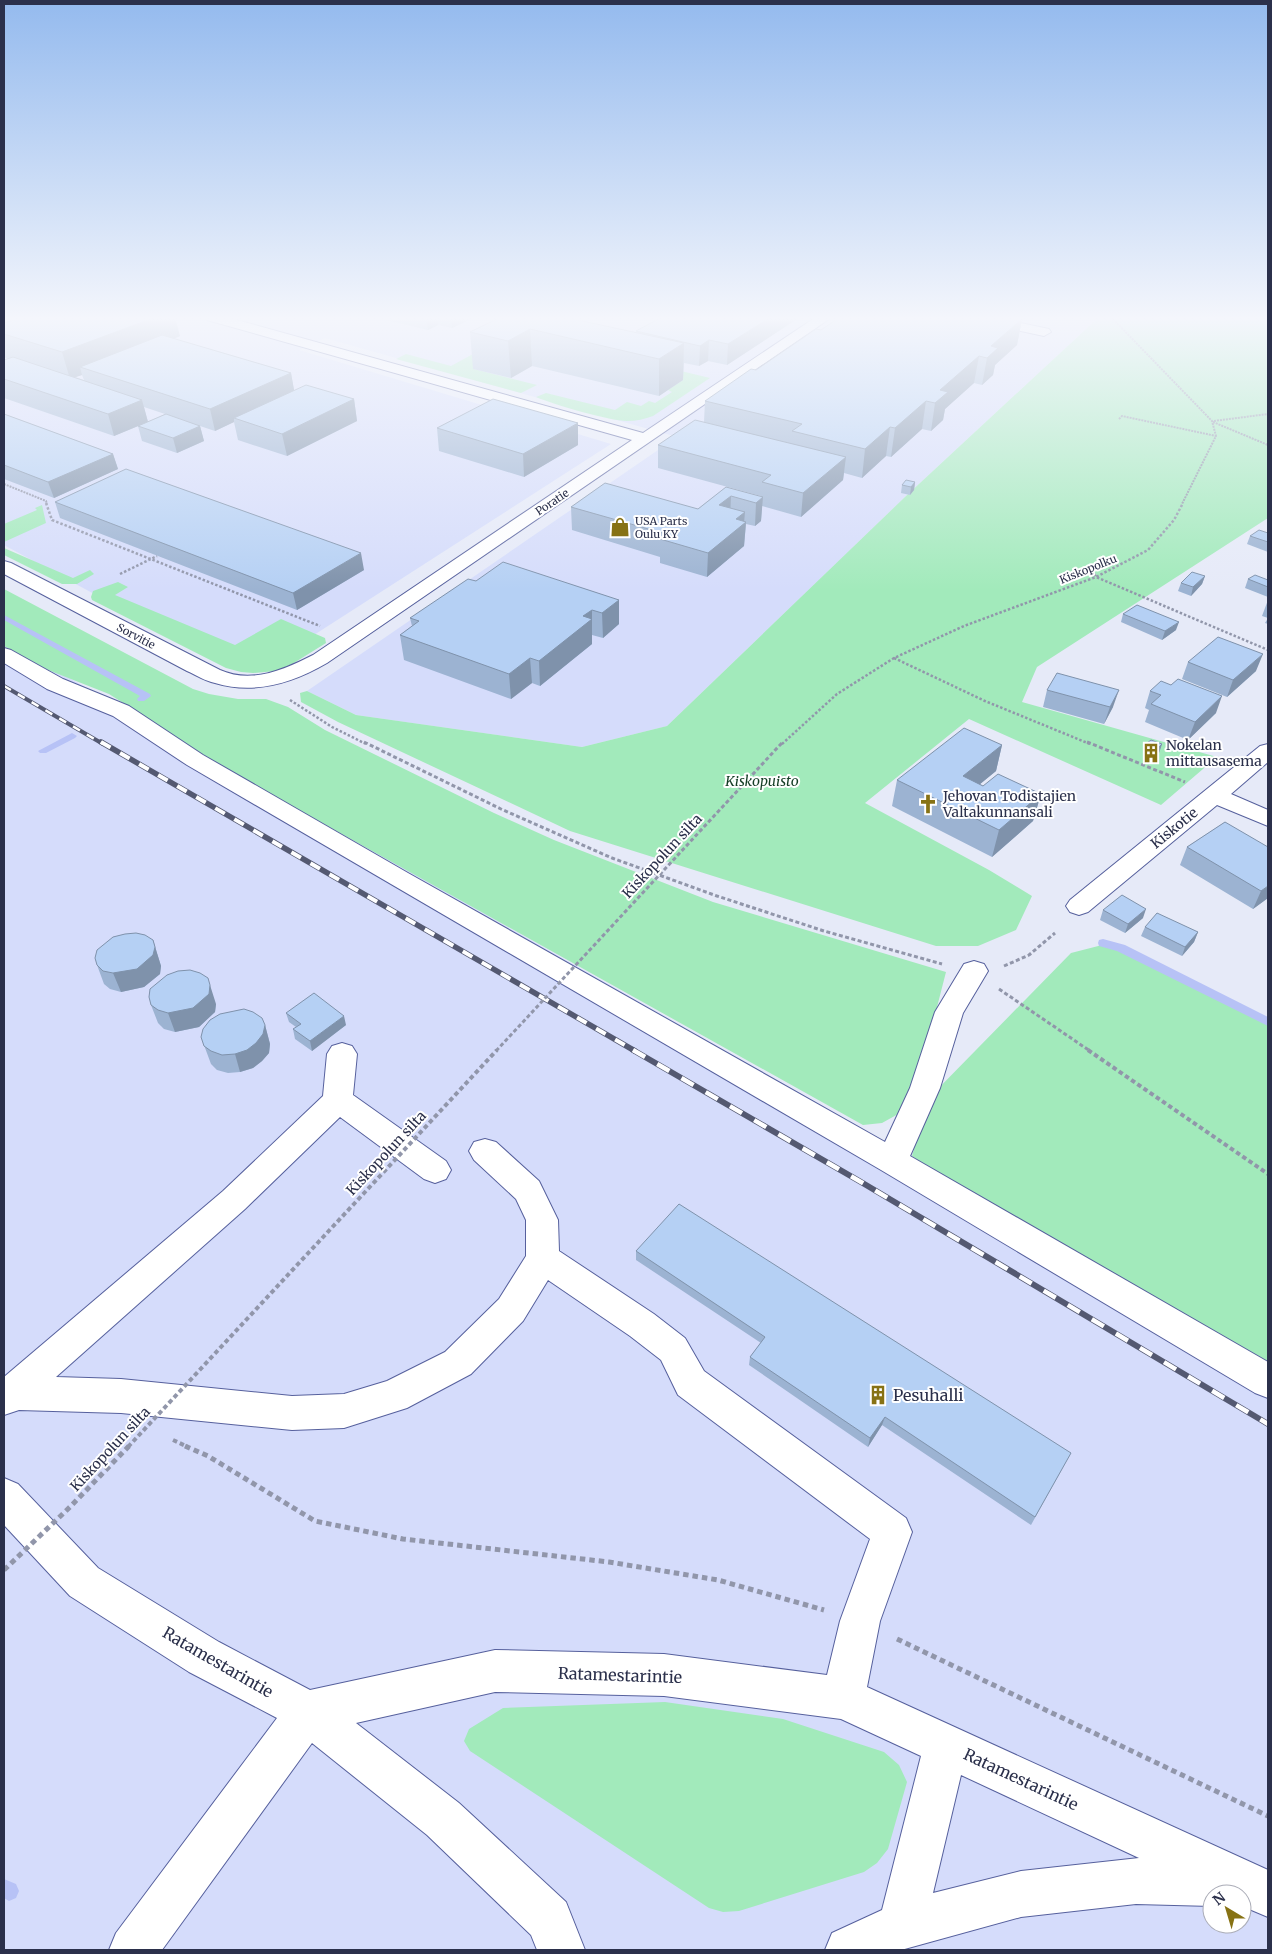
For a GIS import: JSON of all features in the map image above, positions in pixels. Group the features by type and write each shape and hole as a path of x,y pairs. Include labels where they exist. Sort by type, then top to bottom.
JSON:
{"street":[{"path":"537,408 645,439"},
{"name":"Poratie","path":"275,680 296,673 351,638 690,408"},
{"name":"Sorvitie","path":"4,567 194,667 224,679 244,681 275,680"},
{"path":"4,654 56,684 121,711 195,760 892,1161 1268,1381"},
{"name":"Kiskotie","path":"1079,906 1268,751"},
{"path":"1214,795 1268,819"},
{"path":"892,1161 925,1088 949,1012 974,971"},
{"path":"8,1397 234,1200 338,1100 342,1054"},
{"path":"338,1100 435,1170"},
{"path":"8,1397 121,1396 292,1413 344,1411 394,1396 458,1363 511,1310 543,1258 542,1220 528,1190 485,1151"},
{"path":"543,1258 674,1349 691,1383 892,1532 860,1621 843,1698"},
{"name":"Ratamestarintie","path":"4,1497 84,1582 204,1657 308,1712 496,1671 664,1675 843,1698 1258,1889"},
{"path":"133,1950 308,1712 444,1820 549,1919 561,1950"},
{"path":"902,1925 946,1744"},
{"path":"849,1950 902,1925 1021,1894 1136,1880 1258,1889"}],"path":[{"path":"1200,408 1212,421 1268,445"},
{"path":"1212,421 1268,414"},
{"path":"1119,419 1122,416 1216,436 1212,421"},
{"name":"Kiskopolku","path":"780,746 837,694 894,658 964,626 1096,577 1148,550 1174,520 1216,436"},
{"path":"4,484 46,501 52,520 351,638"},
{"path":"120,574 157,556"},
{"path":"1090,566 1096,577 1268,650"},
{"path":"894,658 978,697 1214,795"},
{"path":"275,680 291,702 332,726 501,809 612,858 717,896 824,931 974,971 999,968 1029,954 1055,933"},
{"name":"Kiskopolun silta","path":"4,1570 71,1506 146,1428 780,746"},
{"path":"974,971 1018,1004 1268,1174"},
{"path":"146,1428 154,1432"},
{"path":"163,1436 208,1456 315,1521 403,1539 610,1562 718,1580 860,1621 1268,1816"}],"shaded area":[{"path":"4,408 492,408 611,444 261,669 96,595 4,545"},
{"path":"575,408 1001,408 906,496 667,726 582,747 356,715 307,691 677,437"},
{"path":"4,641 1268,1359 1268,1950 4,1950"}],"green space":[{"path":"569,408 608,408 615,410 618,408 665,408 653,416 627,421"},
{"name":"Kiskopuisto","path":"1001,408 1268,408 1268,518 1037,667 1022,702 1217,757 1161,805 969,719 865,803 989,870 1032,896 1016,930 978,946 936,946 570,831 338,722 301,702 300,693 307,691 356,715 582,747 667,726 906,496"},
{"path":"42,505 46,523 4,542 4,524 37,510 35,508"},
{"path":"4,548 73,578 90,570 94,574 77,584 62,584 4,555"},
{"path":"118,582 128,587 115,595 235,645 281,619 325,638 326,643 289,666 276,671 253,673 226,668 92,600 93,591"},
{"path":"4,589 193,689 238,699 266,699 288,707 325,730 494,813 554,840 713,902 946,972 916,1089 900,1113 882,1123 863,1125 186,747 161,727 109,694 48,670 4,646"},
{"path":"1110,943 1268,1021 1268,1381 1081,1275 912,1156 928,1099 1071,953"},
{"path":"665,1702 783,1719 884,1752 899,1765 907,1782 888,1849 877,1863 864,1872 739,1911 723,1912 709,1908 470,1751 464,1741 469,1729 503,1708"}],"building":[{"path":"91,408 122,408 108,414"},
{"path":"255,408 335,408 282,434 234,418"},
{"path":"475,408 526,408 578,423 523,454 437,428"},
{"path":"735,408 918,408 895,428 890,427 865,449 792,431 802,424"},
{"path":"4,414 113,454 48,482 4,465"},
{"path":"166,414 200,426 173,438 138,426"},
{"path":"695,420 846,457 803,493 762,482 771,475 658,445"},
{"path":"126,469 361,553 293,593 55,502"},
{"path":"906,480 915,482 911,487 902,485"},
{"path":"605,483 698,509 726,487 763,497 756,503 731,496 719,505 745,512 736,519 746,522 708,553 660,539 666,534 571,507"},
{"path":"1259,530 1268,533 1268,542 1250,536"},
{"path":"503,562 619,600 602,613 592,610 583,616 592,619 539,661 530,658 509,674 400,635 419,621 410,618 468,579 476,581"},
{"path":"1192,572 1205,576 1193,587 1181,583"},
{"path":"1255,575 1268,580 1268,587 1248,579"},
{"path":"1137,605 1179,622 1165,631 1123,614"},
{"path":"1218,637 1263,654 1233,680 1188,662"},
{"path":"1057,673 1119,690 1110,707 1047,690"},
{"path":"1178,679 1222,696 1195,722 1151,704 1161,695 1150,691 1161,681 1171,685"},
{"path":"964,728 1002,745 963,776 983,786 998,774 1041,794 999,830 897,780"},
{"path":"1151,740 1162,744 1158,748 1147,743"},
{"path":"1225,822 1268,847 1268,886 1261,891 1187,847"},
{"path":"1122,895 1146,909 1128,924 1103,910"},
{"path":"1157,913 1198,932 1185,947 1145,927"},
{"path":"136,933 145,935 153,940 155,947 153,955 137,969 113,973 103,971 97,965 95,958 97,950 113,937"},
{"path":"190,970 208,978 210,985 209,994 193,1008 168,1013 158,1010 151,1005 150,989 167,975 178,971"},
{"path":"314,993 344,1016 310,1041 293,1029 301,1024 286,1013"},
{"path":"244,1009 262,1018 265,1025 263,1034 256,1043 247,1050 235,1054 222,1055 204,1046 201,1037 203,1029 210,1020 220,1014"},
{"name":"Pesuhalli","path":"679,1204 1071,1453 1035,1517 885,1417 870,1438 750,1357 765,1337 636,1251"}],"waterway":[{"path":"4,617 147,696 141,699"},
{"path":"43,751 72,736"},
{"path":"1103,943 1121,948 1268,1022"},
{"path":"4,1889 9,1891"}],"railway":[{"path":"4,686 103,744"},
{"path":"101,742 635,1051"},
{"path":"633,1050 861,1182 1268,1424"}],"place":[{"name":"USA Parts Oulu KY","path":"620,527"},
{"name":"Nokelan mittausasema","path":"1151,753"},
{"name":"Jehovan Todistajien Valtakunnansali","path":"928,804"},
{"name":"Pesuhalli","path":"878,1395"}]}
